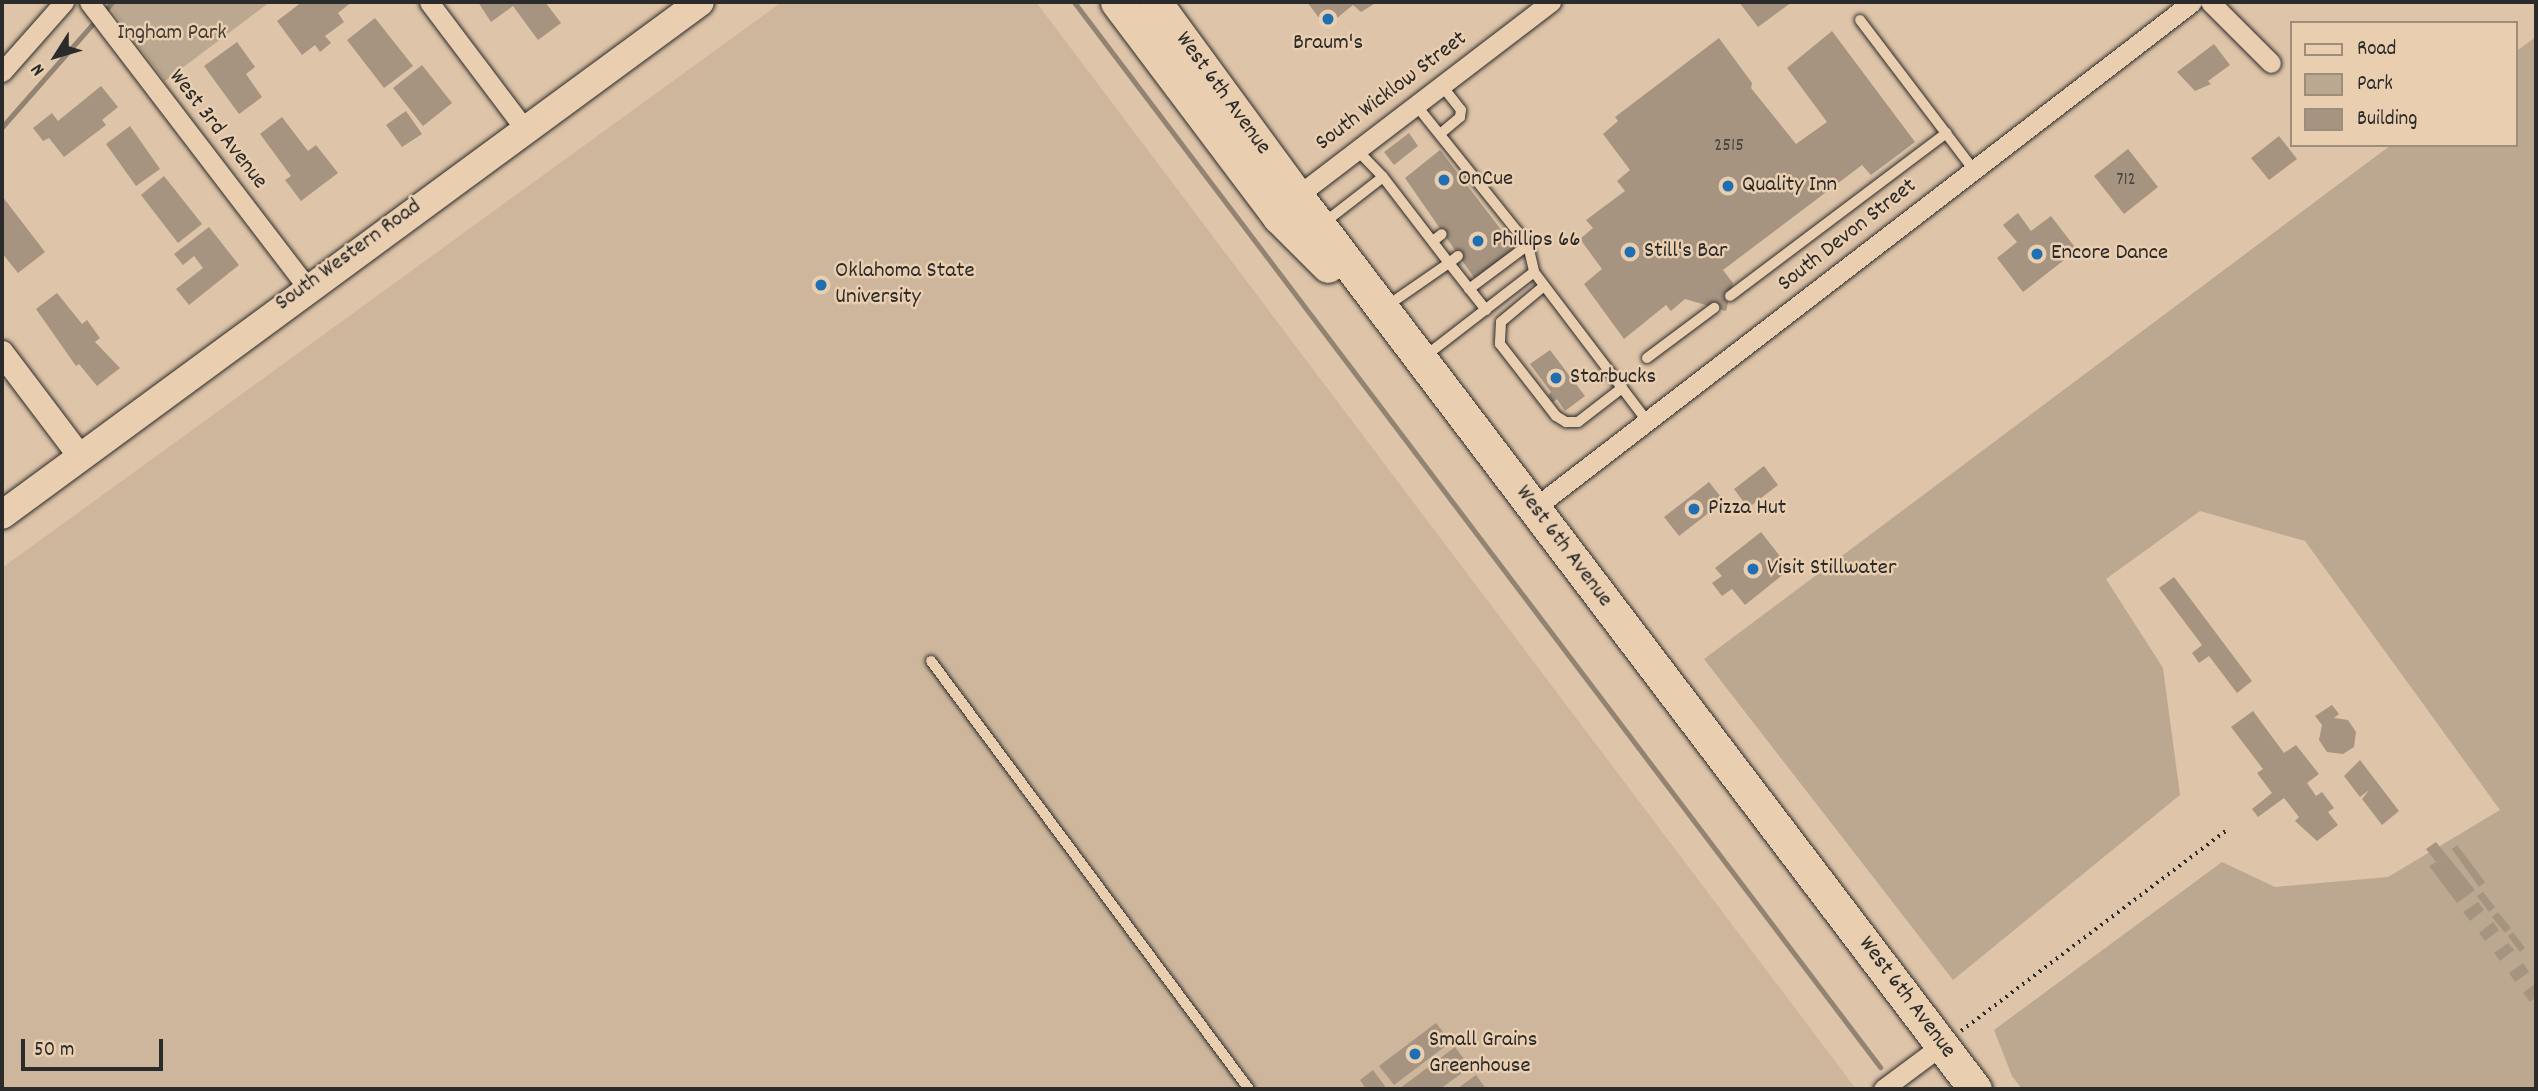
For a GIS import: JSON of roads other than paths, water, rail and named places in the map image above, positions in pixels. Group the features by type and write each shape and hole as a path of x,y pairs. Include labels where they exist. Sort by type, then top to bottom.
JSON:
{"highway":[{"path":"1117,2 1279,217 1421,359"},
{"name":"West 6th Avenue","path":"1156,2 1297,197 1975,1089"}],"main road":[{"name":"South Western Road","path":"2,515 307,287 700,2"}],"street":[{"path":"2,72 64,2"},
{"path":"429,2 524,128"},
{"name":"South Wicklow Street","path":"1297,197 1551,2"},
{"name":"South Devon Street","path":"1533,509 2192,2"},
{"path":"2210,2 2271,63"},
{"name":"West 3rd Avenue","path":"92,6 307,287"},
{"path":"2,353 80,456"},
{"path":"1883,1089 1942,1045"}],"lane":[{"path":"1860,20 1974,170"},
{"path":"1440,134 1460,117 1461,110 1442,86"},
{"path":"1416,104 1503,223 1528,245 1534,272 1647,421"},
{"path":"1730,296 1946,133"},
{"path":"1357,150 1383,177 1433,241 1453,260 1469,289 1486,310"},
{"path":"1320,227 1383,177"},
{"path":"1433,241 1442,234"},
{"path":"1469,289 1528,245"},
{"path":"1384,309 1453,260"},
{"path":"1421,359 1534,272"},
{"path":"1544,286 1501,322 1500,344 1556,416 1566,422 1578,422 1622,388"},
{"path":"1647,358 1714,308"},
{"path":"931,661 1249,1089"}],"waterway":[{"path":"104,12 112,2"},
{"path":"1074,2 1880,1067"},
{"path":"2,127 97,19"}],"place":[{"name":"Braum's","path":"1328,19"},
{"name":"OnCue","path":"1444,180"},
{"name":"Quality Inn","path":"1728,186"},
{"name":"Phillips 66","path":"1478,241"},
{"name":"Still's Bar","path":"1630,252"},
{"name":"Encore Dance","path":"2037,254"},
{"name":"Oklahoma State University","path":"821,285"},
{"name":"Starbucks","path":"1556,378"},
{"name":"Pizza Hut","path":"1694,509"},
{"name":"Visit Stillwater","path":"1753,569"},
{"name":"Small Grains Greenhouse","path":"1415,1054"}],"park label":[{"name":"Ingham Park","path":"172,34"}]}
